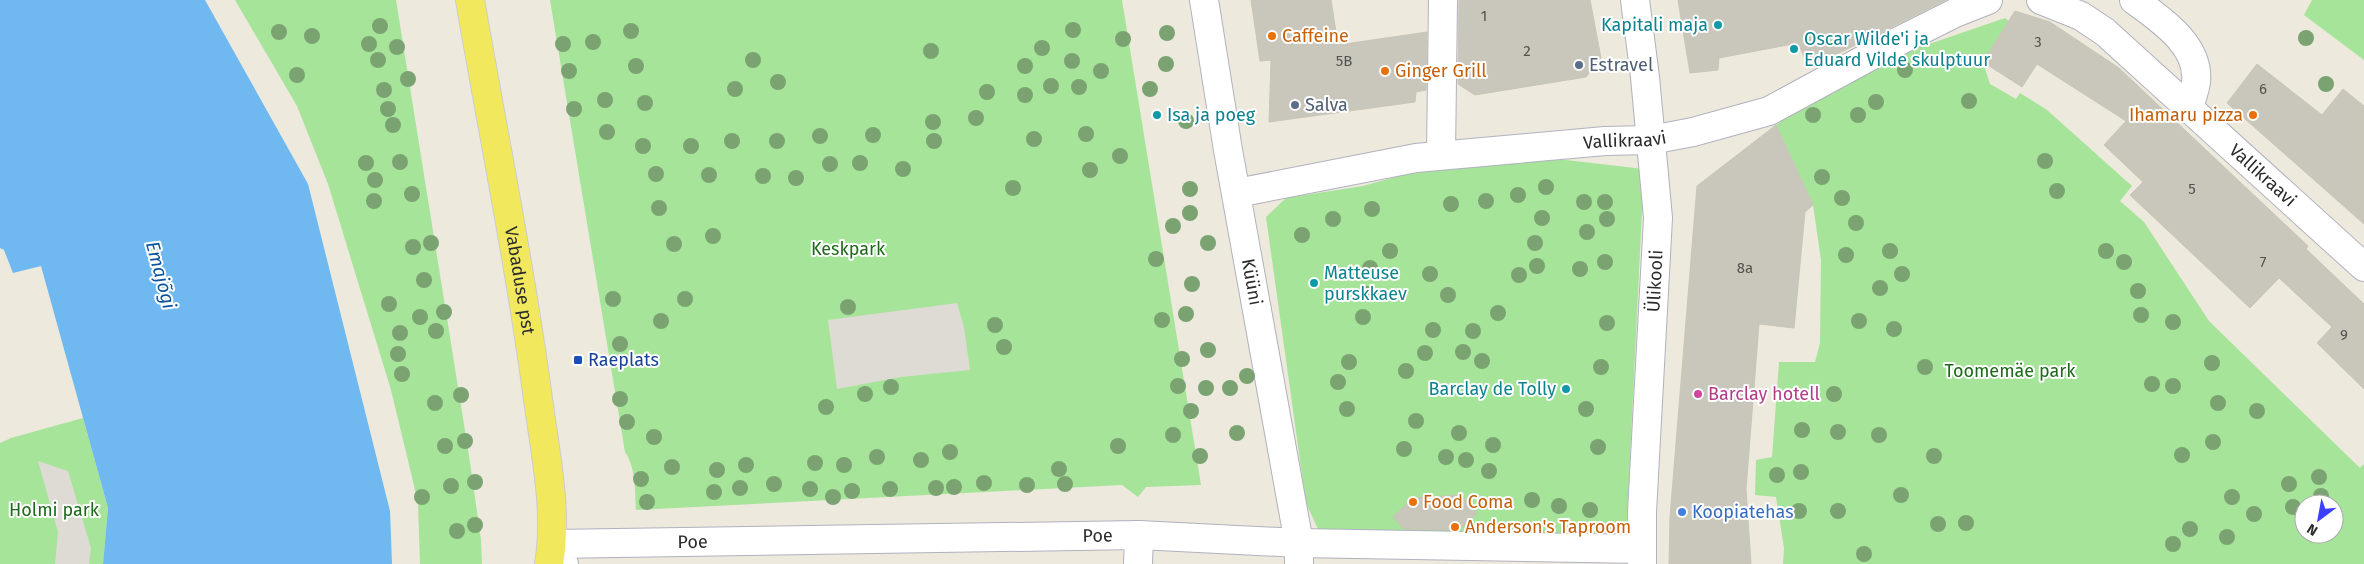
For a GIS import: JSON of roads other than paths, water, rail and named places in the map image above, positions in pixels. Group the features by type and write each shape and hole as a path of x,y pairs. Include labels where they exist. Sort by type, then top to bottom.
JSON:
{"main road":[{"name":"Vabaduse pst","path":"470,0 530,337 549,490 555,557"}],"street":[{"name":"Küüni","path":"1204,0 1299,554"},
{"path":"1441,155 1443,0"},
{"name":"Ülikooli","path":"1635,0 1658,218 1642,556"},
{"name":"Vallikraavi","path":"1238,193 1416,158 1651,140 1693,132 1769,110 1889,46 1955,13 1988,0"},
{"name":"Vallikraavi","path":"2041,0 2081,16 2105,32 2364,267"},
{"path":"2134,0 2178,36 2195,60 2196,82 2189,108"},
{"name":"Poe","path":"555,557 1139,535 1299,554 1412,545 1642,556"},
{"path":"1138,564 1139,535"}],"water":[{"name":"Emajõgi","path":"0,0 205,0 308,184 390,511 392,564 103,564 108,508 41,266 13,273 4,250 0,248"}],"place":[{"name":"Kapitali maja","path":"1718,25"},
{"name":"Caffeine","path":"1272,36"},
{"name":"Oscar Wilde'i ja Eduard Vilde skulptuur","path":"1794,49"},
{"name":"Estravel","path":"1579,65"},
{"name":"Ginger Grill","path":"1385,71"},
{"name":"Salva","path":"1295,105"},
{"name":"Isa ja poeg","path":"1157,115"},
{"name":"Ihamaru pizza","path":"2253,115"},
{"name":"Matteuse purskkaev","path":"1314,283"},
{"name":"Raeplats","path":"578,360"},
{"name":"Barclay de Tolly","path":"1566,389"},
{"name":"Barclay hotell","path":"1698,394"},
{"name":"Food Coma","path":"1413,502"},
{"name":"Koopiatehas","path":"1682,512"},
{"name":"Anderson's Taproom","path":"1455,527"}],"park label":[{"name":"Keskpark","path":"848,249"},
{"name":"Toomemäe park","path":"2010,371"},
{"name":"Holmi park","path":"54,510"}]}
